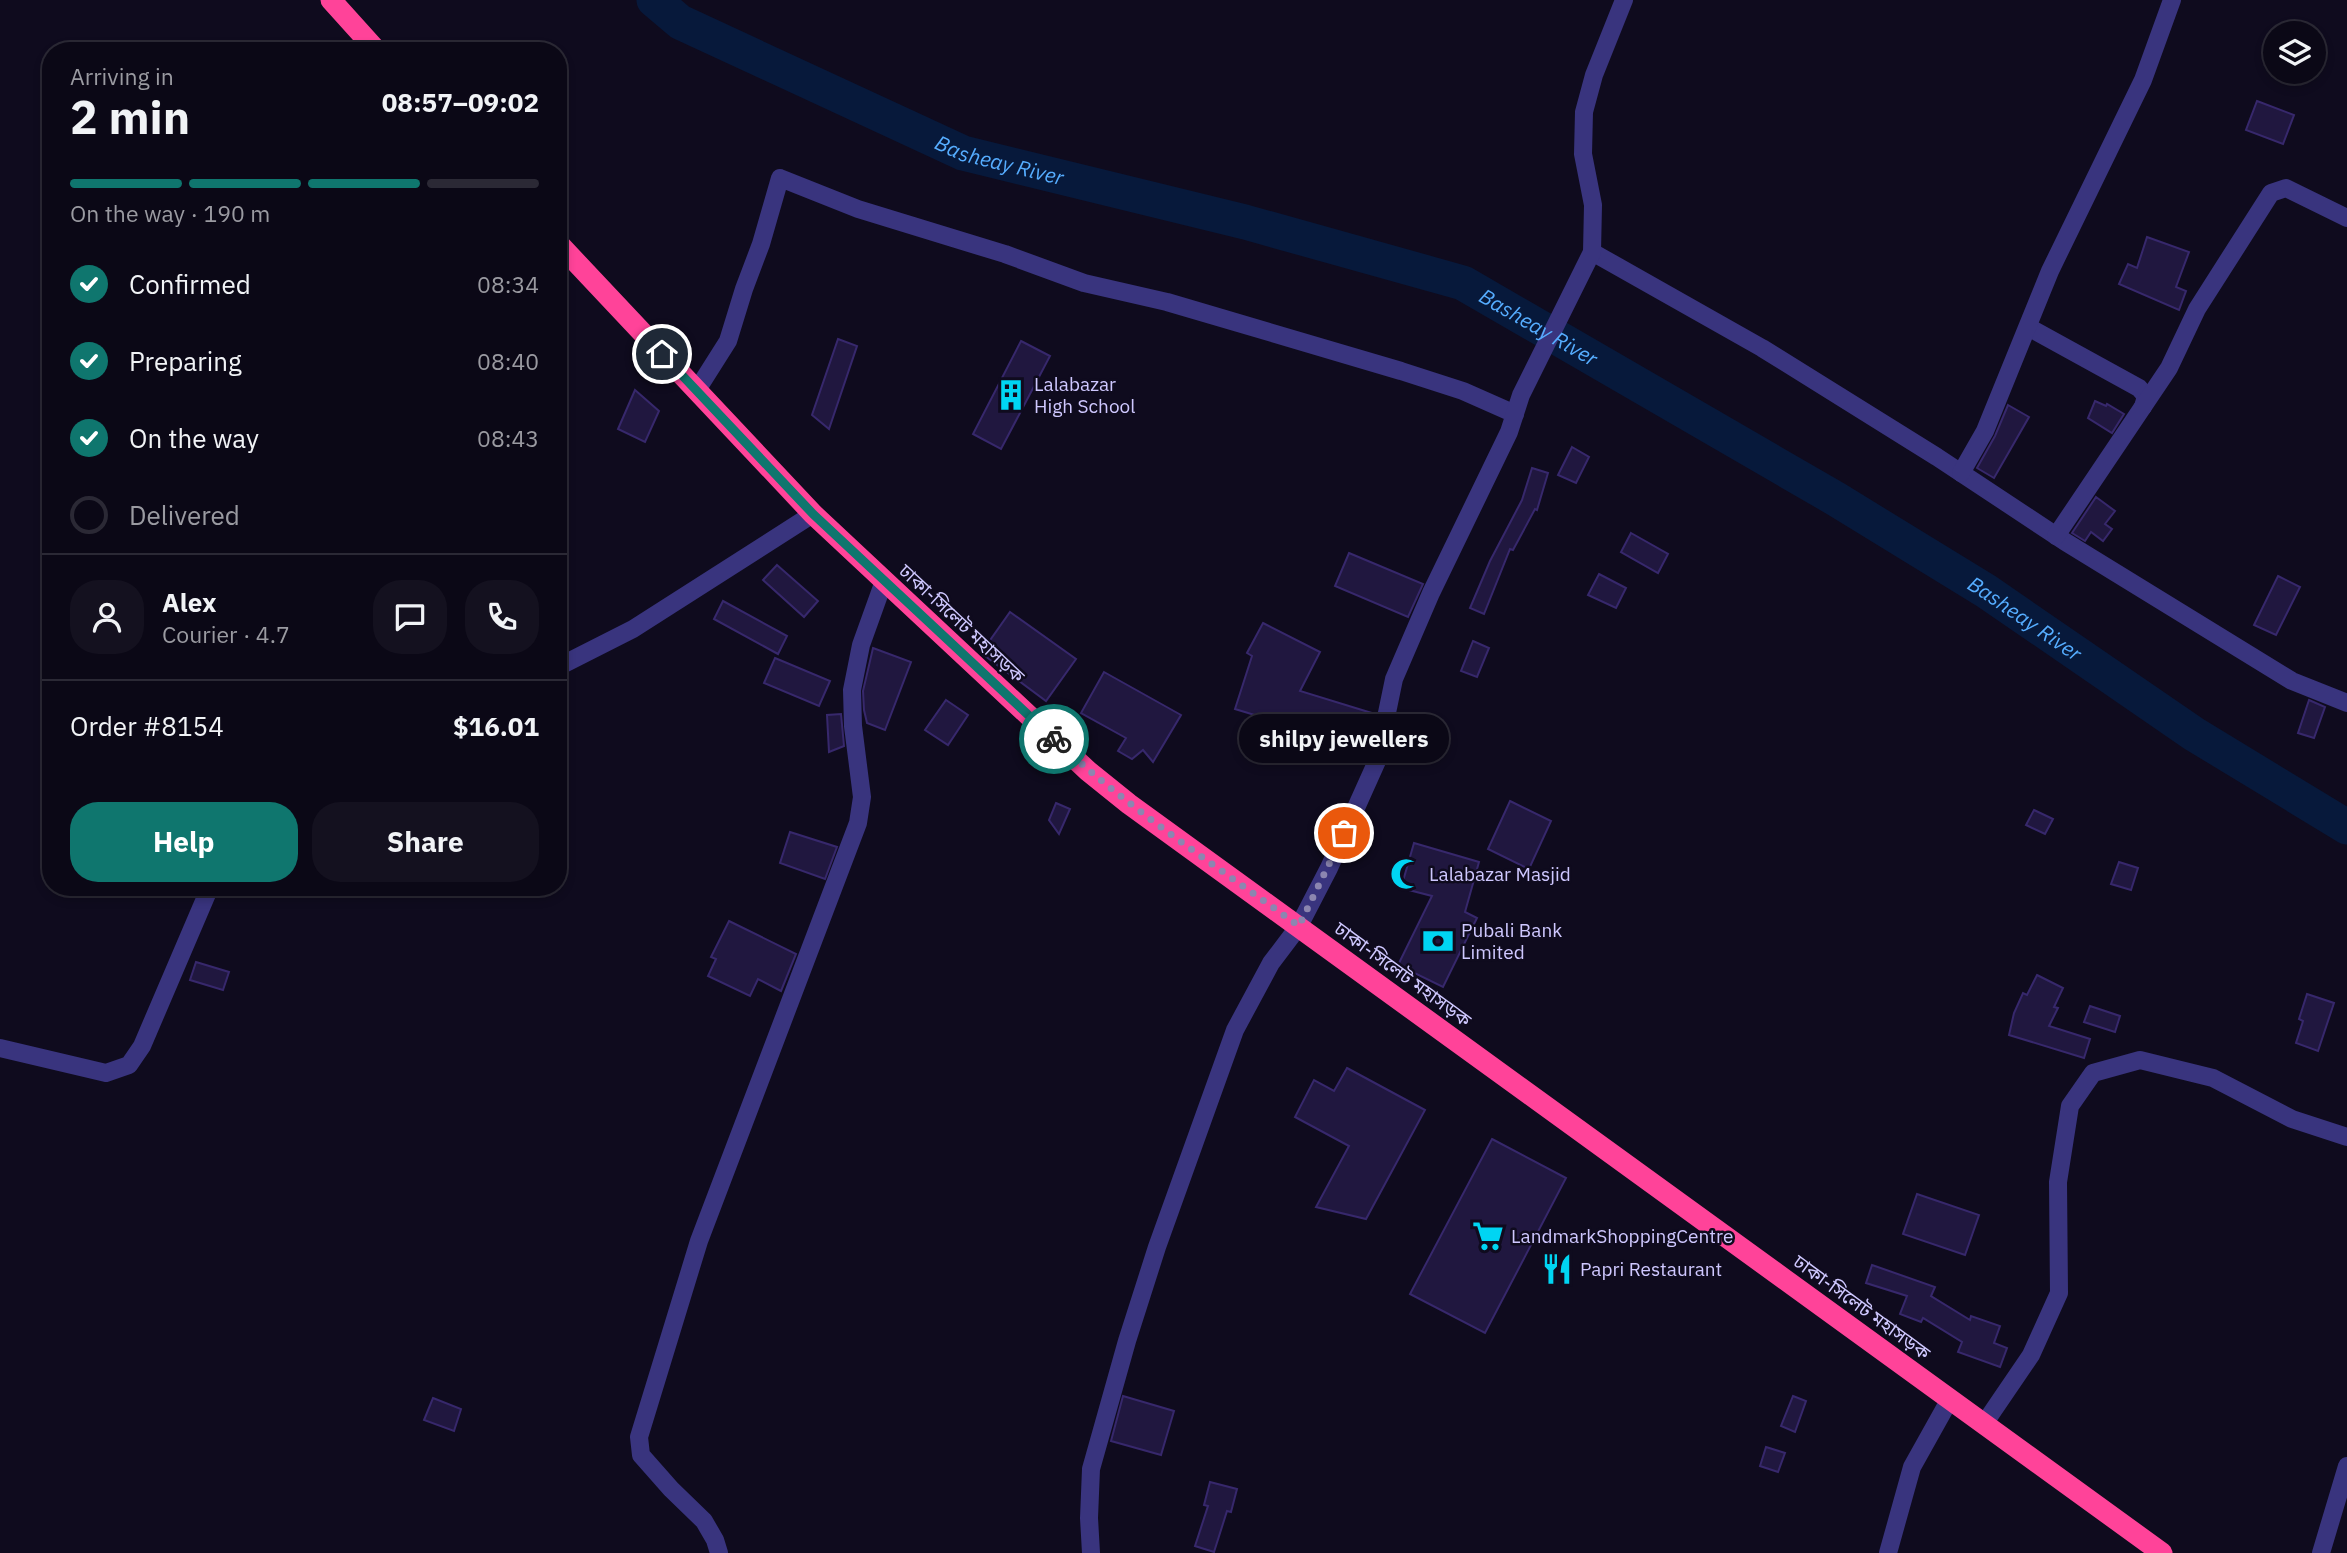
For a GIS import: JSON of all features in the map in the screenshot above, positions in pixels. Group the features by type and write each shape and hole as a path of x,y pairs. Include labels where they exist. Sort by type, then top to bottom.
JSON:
{"highway":[{"path":"331,0 369,42"},
{"name":"ঢাকা-সিলেট মহাসড়ক","path":"567,253 813,514 1088,771 1129,804 2162,1553"}],"street":[{"path":"1091,1553 1091,1469 1157,1247 1236,1030 1270,963 1299,926 1377,761 1394,679 1431,593 1509,432 1521,395 1592,252 1593,205 1583,154 1584,112 1594,75 1624,0"},
{"path":"1961,473 1985,431 2050,271 2143,80 2172,0"},
{"path":"697,390 728,341 780,178 858,209 1005,254 1084,283 1167,302 1401,371 1463,391 1515,414"},
{"path":"2056,536 2169,368 2197,309 2271,193 2286,188 2347,218"},
{"path":"1592,252 1762,348 2056,536 2292,681 2347,703"},
{"path":"2028,327 2138,388 2146,396 2143,407"},
{"path":"567,662 633,629 813,514"},
{"path":"719,1553 704,1521 641,1455 639,1437 699,1241 858,823 862,797 853,726 852,690 861,645 884,581"},
{"path":"0,1048 106,1073 129,1065 142,1046 206,896"},
{"path":"1984,1424 2031,1355 2059,1293 2058,1182 2070,1106 2093,1073 2140,1060 2213,1078 2292,1119 2347,1137"},
{"path":"1888,1553 1912,1468 1950,1399"},
{"path":"2321,1553 2347,1466"}],"building":[{"path":"2257,101 2294,115 2283,144 2246,130"},
{"path":"2147,237 2189,252 2176,287 2186,291 2179,310 2119,284 2128,264 2137,268"},
{"path":"838,339 857,346 829,429 812,415"},
{"name":"Lalabazar High School","path":"1021,341 1050,356 1001,449 973,434"},
{"path":"635,390 659,411 645,442 618,429"},
{"path":"2095,401 2106,406 2107,404 2124,414 2112,433 2088,418"},
{"path":"2008,405 2029,417 1994,478 1977,468"},
{"path":"1572,447 1589,457 1576,483 1558,475"},
{"path":"1532,468 1548,473 1537,510 1535,509 1513,550 1510,549 1484,614 1470,608 1490,561 1522,500"},
{"path":"2096,497 2115,511 2105,524 2112,529 2103,541 2091,532 2085,541 2072,533"},
{"path":"1631,533 1668,554 1658,573 1621,552"},
{"path":"1349,553 1423,584 1408,617 1335,586"},
{"path":"777,565 818,601 804,617 763,580"},
{"path":"1599,574 1626,588 1616,608 1588,595"},
{"path":"2278,576 2300,587 2276,635 2254,625"},
{"path":"723,601 787,636 778,654 714,619"},
{"path":"1010,612 1076,659 1046,701 981,653"},
{"path":"1263,623 1320,652 1300,691 1375,714 1367,749 1235,709 1252,656 1247,653"},
{"path":"1473,641 1489,648 1477,677 1461,671"},
{"path":"873,648 911,662 885,730 867,723 864,710 863,691"},
{"path":"775,658 830,681 819,706 764,683"},
{"path":"1104,672 1181,715 1153,762 1143,750 1132,759 1118,751 1126,738 1081,713"},
{"path":"946,700 968,715 948,745 925,730"},
{"path":"2309,700 2325,707 2314,738 2298,733"},
{"path":"841,714 844,746 829,752 827,715"},
{"path":"1510,801 1551,821 1529,869 1488,849"},
{"path":"1056,803 1070,809 1059,834 1049,820"},
{"path":"2034,810 2053,819 2045,834 2026,825"},
{"path":"790,832 837,847 825,879 780,863"},
{"path":"1414,843 1479,862 1465,912 1477,918 1443,987 1398,965 1432,896 1401,888"},
{"path":"2119,862 2138,868 2131,890 2111,884"},
{"path":"729,921 796,954 781,991 758,979 750,996 708,976 716,959 711,957"},
{"path":"196,962 229,972 223,990 190,980"},
{"path":"2037,975 2063,988 2054,1007 2058,1008 2049,1026 2090,1039 2084,1058 2009,1035 2014,1013 2023,993 2027,995"},
{"path":"2307,994 2334,1003 2318,1051 2296,1043 2303,1021 2299,1019"},
{"path":"2090,1006 2120,1016 2115,1032 2084,1022"},
{"path":"1347,1068 1425,1110 1366,1219 1316,1207 1349,1146 1295,1117 1314,1080 1334,1091"},
{"name":"LandmarkShoppingCentre","path":"1492,1139 1566,1178 1485,1333 1410,1294"},
{"path":"1917,1194 1979,1215 1965,1255 1903,1234"},
{"path":"1872,1265 1935,1287 1931,1296 1970,1320 1971,1316 2000,1326 1994,1343 2007,1348 2000,1367 1958,1352 1962,1342 1923,1318 1921,1322 1900,1314 1907,1296 1866,1283"},
{"path":"1123,1396 1174,1411 1161,1455 1111,1441"},
{"path":"1793,1396 1806,1401 1795,1432 1781,1426"},
{"path":"433,1398 461,1409 454,1431 424,1420"},
{"path":"1766,1447 1785,1453 1778,1472 1760,1466"},
{"path":"1210,1482 1237,1489 1231,1512 1227,1511 1214,1552 1195,1546 1208,1506 1204,1505"}],"waterway":[{"name":"Basheay River","path":"654,0 680,22 963,153 1245,222 1463,283 1836,499 1986,591 2194,734 2347,827"}],"way so far":[{"path":"1054,739 1129,804 1299,926 1344,833"}],"place":[{"name":"Lalabazar High School","path":"1011,395"},
{"name":"shilpy jewellers","path":"1344,833"},
{"name":"Lalabazar Masjid","path":"1406,874"},
{"name":"Pubali Bank Limited","path":"1438,941"},
{"name":"LandmarkShoppingCentre","path":"1488,1236"},
{"name":"Papri Restaurant","path":"1557,1269"}],"route":[{"path":"662,354 813,514 1054,739"}]}
